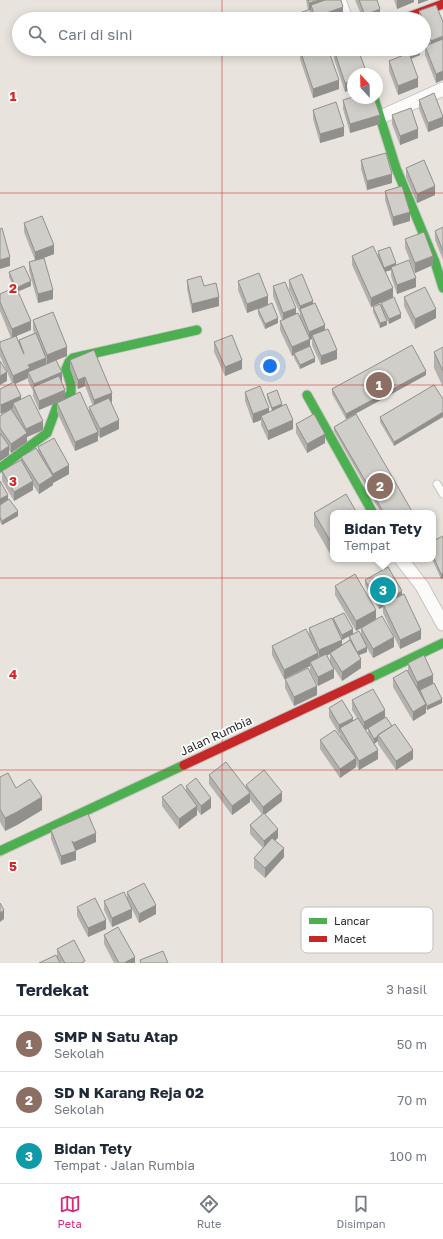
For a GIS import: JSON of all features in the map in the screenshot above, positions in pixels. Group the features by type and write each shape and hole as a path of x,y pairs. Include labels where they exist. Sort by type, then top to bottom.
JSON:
{"street":[{"path":"339,0 343,12"},
{"path":"422,12 443,4"},
{"path":"381,117 443,89"},
{"path":"376,104 388,146 435,262 443,288"},
{"path":"0,468 47,433 58,405 68,398 71,393 72,388 66,371 66,366 73,358 197,330"},
{"path":"307,395 371,510"},
{"path":"403,562 422,586 443,624"},
{"name":"Jalan Rumbia","path":"0,851 443,643"}],"lane":[{"path":"437,484 443,494"}],"building":[{"path":"308,0 320,0 309,3"},
{"path":"325,0 341,0 343,7 329,12 313,12 311,5"},
{"path":"359,0 377,0 380,9 372,12 364,12"},
{"path":"436,5 443,22 443,36 431,41 431,12 419,11"},
{"path":"310,9 311,12 302,12"},
{"path":"443,39 443,71 436,74 429,56 431,56 431,44"},
{"path":"302,56 330,56 339,80 313,89"},
{"path":"336,56 361,56 365,68 347,68 347,82 345,83"},
{"path":"402,56 410,56 418,78 398,86 389,61"},
{"path":"434,93 443,117 428,123 419,100"},
{"path":"347,99 347,104 376,104 380,115 350,124 343,100"},
{"path":"336,102 344,127 320,134 313,110"},
{"path":"411,108 418,129 400,136 392,115"},
{"path":"386,153 392,174 367,181 361,160"},
{"path":"424,160 435,186 417,194 406,168"},
{"path":"402,186 410,212 393,217 385,191"},
{"path":"42,216 54,245 35,252 24,223"},
{"path":"443,227 443,251 435,231"},
{"path":"2,228 10,257 0,260 0,229"},
{"path":"424,232 433,256 415,263 405,239"},
{"path":"373,246 393,288 371,298 352,256"},
{"path":"390,247 396,263 384,268 378,251"},
{"path":"44,258 53,290 38,294 29,262"},
{"path":"409,260 416,278 397,285 391,267"},
{"path":"24,266 31,281 16,288 9,272"},
{"path":"259,273 268,296 247,304 238,281"},
{"path":"302,274 313,301 300,306 289,280"},
{"path":"201,276 204,286 216,283 219,297 192,304 187,280"},
{"path":"285,282 296,308 283,313 273,286"},
{"path":"16,287 31,321 12,329 0,302 0,294"},
{"path":"425,287 436,309 415,319 404,297"},
{"path":"394,297 401,314 389,319 381,303"},
{"path":"272,303 278,318 265,324 258,309"},
{"path":"315,303 325,325 309,332 300,309"},
{"path":"380,304 387,321 380,323 373,307"},
{"path":"53,312 67,347 47,355 33,320"},
{"path":"298,313 310,339 292,347 280,321"},
{"path":"328,329 337,350 321,356 312,335"},
{"path":"36,333 46,358 28,365 30,368 13,376 0,347 0,342 16,336 24,354 19,340"},
{"path":"232,335 242,360 225,367 214,342"},
{"path":"412,345 426,371 346,414 332,389"},
{"path":"310,346 315,358 300,365 294,353"},
{"path":"443,347 443,371 434,352"},
{"path":"94,350 112,393 94,400 85,377 78,380 70,360"},
{"path":"56,360 62,372 34,384 28,372"},
{"path":"0,361 7,372 0,376"},
{"path":"59,376 65,390 39,401 33,387"},
{"path":"14,382 21,396 1,405 0,389"},
{"path":"434,385 443,399 443,412 394,442 380,417"},
{"path":"260,386 269,408 253,414 245,392"},
{"path":"277,390 282,404 272,408 267,394"},
{"path":"80,392 98,432 75,442 57,403"},
{"path":"30,395 43,421 26,429 13,403"},
{"path":"109,398 119,420 100,429 89,407"},
{"path":"286,404 293,420 268,431 261,416"},
{"path":"11,409 27,433 11,444 0,428 0,416"},
{"path":"314,414 325,434 307,444 296,424"},
{"path":"356,414 411,510 382,510 334,427"},
{"path":"0,433 9,446 0,452"},
{"path":"54,438 69,465 53,474 38,447"},
{"path":"36,448 53,476 39,485 21,457"},
{"path":"21,460 33,481 14,492 2,471"},
{"path":"0,481 8,495 0,499"},
{"path":"346,494 355,510 330,510 330,541 314,513"},
{"path":"9,499 18,511 2,521 0,517 0,505"},
{"path":"443,536 443,573 441,574 436,562 436,540"},
{"path":"388,567 402,591 379,604 365,580"},
{"path":"355,574 376,610 356,621 335,586"},
{"path":"404,594 421,630 400,640 383,604"},
{"path":"344,613 353,629 342,635 333,618"},
{"path":"382,616 394,637 373,649 361,628"},
{"path":"332,618 342,640 319,650 309,628"},
{"path":"306,629 318,653 284,670 272,646"},
{"path":"359,631 367,647 357,652 349,636"},
{"path":"350,640 361,659 342,672 330,653"},
{"path":"326,654 334,669 318,677 310,662"},
{"path":"424,655 433,675 417,682 408,663"},
{"path":"308,668 317,686 294,697 285,679"},
{"path":"407,670 426,704 413,712 393,678"},
{"path":"434,683 442,699 427,706 420,690"},
{"path":"373,689 385,710 364,722 352,700"},
{"path":"342,700 353,718 339,725 329,708"},
{"path":"386,717 392,726 374,739 368,728"},
{"path":"358,718 378,750 359,761 340,728"},
{"path":"395,724 413,750 396,761 378,735"},
{"path":"335,730 356,758 340,769 320,740"},
{"path":"226,762 250,793 232,806 209,775"},
{"path":"264,770 282,792 263,807 246,785"},
{"path":"8,773 16,788 30,779 42,797 5,818 0,809 0,777"},
{"path":"196,778 211,798 201,806 186,786"},
{"path":"181,784 197,806 179,819 162,797"},
{"path":"264,813 278,829 264,841 250,825"},
{"path":"88,814 96,833 73,843 72,841 76,851 61,856 51,830"},
{"path":"272,838 284,848 265,868 254,858"},
{"path":"144,883 156,905 139,914 127,892"},
{"path":"124,892 132,909 112,918 104,901"},
{"path":"95,898 106,920 88,928 77,907"},
{"path":"0,903 4,910 0,913"},
{"path":"118,927 135,957 124,963 119,963 104,935"},
{"path":"74,940 85,961 81,963 65,963 57,949"},
{"path":"163,951 168,963 141,963 140,960"},
{"path":"56,955 60,963 39,963"}],"traffic: fast":[{"path":"376,104 396,168 435,262 443,288"},
{"path":"0,468 47,433 57,406 71,393 71,385 66,369 69,362 73,358 197,330"},
{"path":"307,395 371,510"},
{"path":"370,678 443,643"},
{"path":"0,851 184,765"}],"traffic: jam":[{"path":"422,12 443,4"},
{"path":"184,765 370,678"}],"place":[{"name":"SMP N Satu Atap","path":"379,385"},
{"name":"SD N Karang Reja 02","path":"380,486"},
{"name":"Bidan Tety","path":"383,590"}]}
